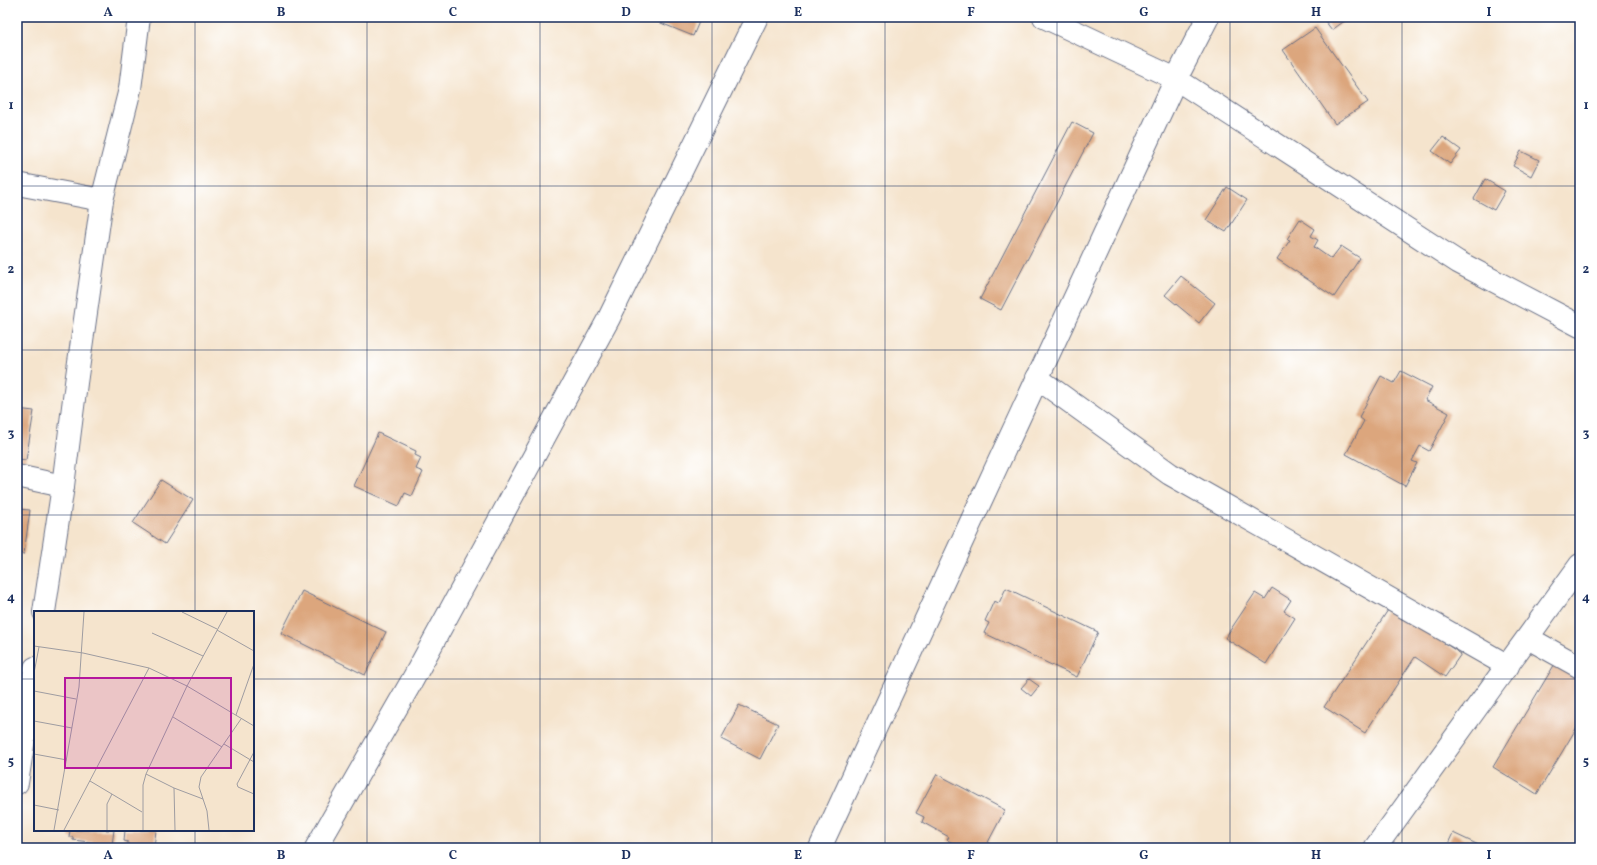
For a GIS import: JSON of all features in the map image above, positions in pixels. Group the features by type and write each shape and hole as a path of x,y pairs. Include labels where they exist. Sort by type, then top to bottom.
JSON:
{"street":[{"path":"44,611 64,486 77,376 102,200 130,89 139,17"},
{"path":"316,848 413,679 609,318 757,17"},
{"path":"1044,17 1176,79 1458,262 1580,326"},
{"path":"820,848 1176,79 1208,17"},
{"path":"17,184 102,200"},
{"path":"1037,378 1170,474 1508,666"},
{"path":"17,476 64,486"},
{"path":"1375,848 1580,565"},
{"path":"1528,638 1580,668"},
{"path":"17,783 34,674"}],"building":[{"path":"646,17 701,17 693,36"},
{"path":"1322,17 1350,17 1332,30"},
{"path":"1315,28 1368,102 1335,124 1283,50"},
{"path":"1072,122 1093,133 1001,310 980,299"},
{"path":"1443,137 1461,150 1450,164 1432,151"},
{"path":"1521,151 1539,160 1531,176 1513,166"},
{"path":"1485,179 1505,191 1494,210 1474,199"},
{"path":"1227,187 1247,200 1226,232 1206,220"},
{"path":"1300,219 1315,229 1311,236 1318,240 1314,247 1331,259 1341,246 1360,258 1334,297 1277,259 1290,240 1287,239"},
{"path":"1181,276 1215,303 1199,323 1165,295"},
{"path":"1401,371 1432,387 1425,400 1449,413 1429,451 1420,446 1412,461 1417,463 1405,486 1346,454 1364,421 1359,417 1381,376 1394,383"},
{"path":"17,409 34,411 26,460 17,459"},
{"path":"378,433 416,451 415,455 421,458 416,469 423,472 412,496 405,493 399,506 354,486"},
{"path":"161,480 193,500 165,544 133,523"},
{"path":"17,509 30,510 24,554 17,553"},
{"path":"1006,588 1098,632 1077,677 984,633 989,623 985,621 994,601 999,603"},
{"path":"1272,588 1291,600 1284,611 1295,618 1266,664 1225,638 1255,593 1265,599"},
{"path":"302,591 386,632 365,675 281,633"},
{"path":"1390,607 1461,654 1445,677 1415,657 1365,733 1324,707"},
{"path":"1556,662 1580,676 1580,722 1537,794 1493,767"},
{"path":"1029,679 1039,686 1031,696 1021,688"},
{"path":"739,705 778,724 760,759 721,739"},
{"path":"937,774 1005,810 985,848 963,848 947,840 949,837 922,822 924,817 916,813"},
{"path":"70,831 114,831 112,845 73,840 73,837 69,837"},
{"path":"125,831 156,831 154,848 128,848 128,842 124,841"},
{"path":"1453,833 1485,848 1446,848"}]}
